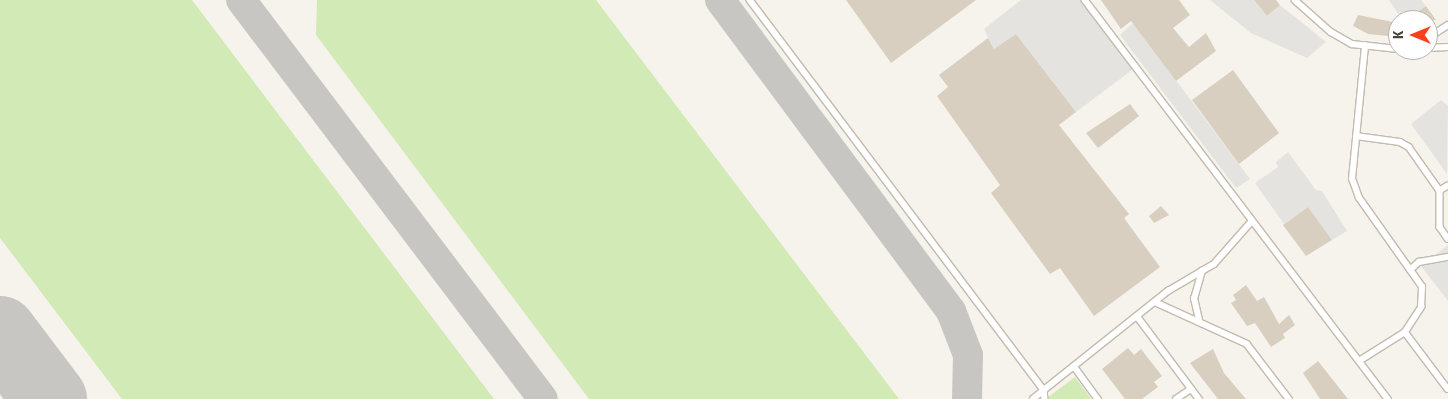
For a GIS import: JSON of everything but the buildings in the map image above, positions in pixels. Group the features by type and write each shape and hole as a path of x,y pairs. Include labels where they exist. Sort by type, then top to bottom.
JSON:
{"lane":[{"path":"750,0 1044,390 1046,399"},
{"path":"1085,0 1388,399"},
{"path":"1296,0 1330,32 1352,44 1388,48"},
{"path":"1359,361 1405,332 1421,307 1422,294 1422,287 1359,198 1352,179 1365,46"},
{"path":"1356,136 1400,142 1409,147 1440,191 1440,227 1448,239"},
{"path":"1440,191 1448,186"},
{"path":"1033,399 1155,302 1226,252 1252,221"},
{"path":"1410,270 1420,262 1448,257"},
{"path":"1199,320 1194,298 1202,270"},
{"path":"1155,302 1199,320 1247,344 1289,399"},
{"path":"1137,316 1199,399"},
{"path":"1405,332 1448,389"},
{"path":"1074,366 1098,399"},
{"path":"1176,399 1191,389"}],"green space":[{"path":"0,0 192,0 494,399 122,399 0,238"},
{"path":"317,0 596,0 899,399 589,399 316,35"},
{"path":"1075,377 1091,399 1047,398"}],"shaded area":[{"path":"1021,0 1085,0 1136,67 1076,112 1016,34 994,49 984,29"},
{"path":"1210,0 1254,0 1267,16 1280,5 1326,42 1307,58 1251,33"},
{"path":"1389,0 1421,0 1426,6 1419,10 1396,10"},
{"path":"1133,23 1250,179 1236,188 1120,35"},
{"path":"1441,100 1448,106 1447,174 1411,124"},
{"path":"1288,152 1316,190 1322,191 1347,231 1332,240 1308,207 1284,224 1255,183 1278,167 1276,162"},
{"path":"1448,245 1448,301 1421,266"}],"taxiway":[{"path":"241,0 543,399"},
{"path":"720,0 951,311 968,355 967,399"}],"runway":[{"path":"0,333 50,399"}]}
